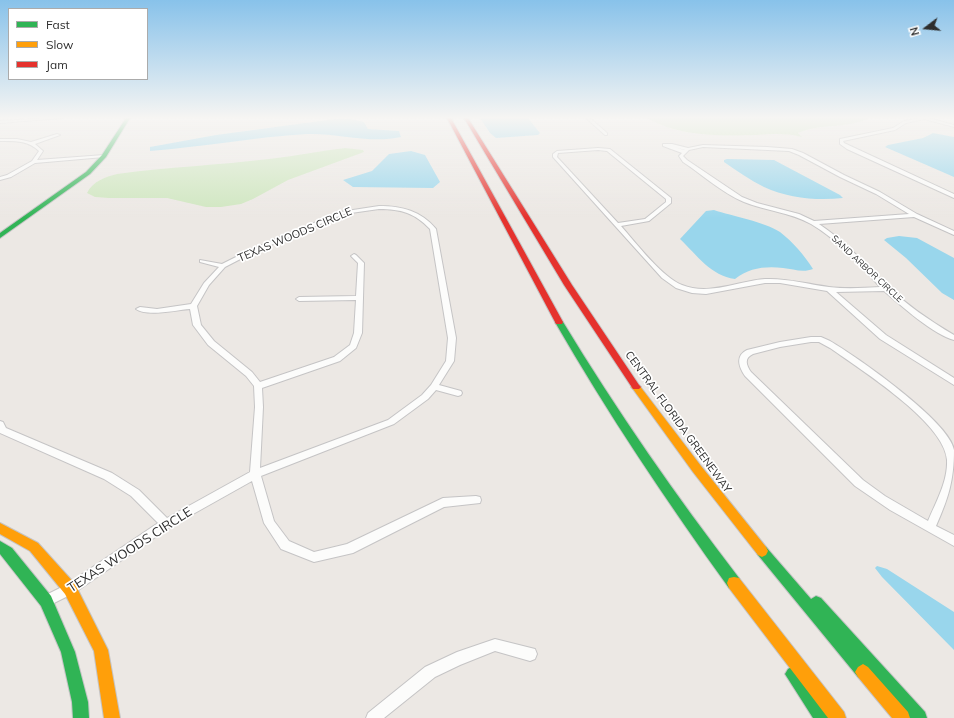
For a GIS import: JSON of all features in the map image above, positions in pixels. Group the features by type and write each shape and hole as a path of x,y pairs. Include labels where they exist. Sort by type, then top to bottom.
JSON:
{"main road":[{"path":"0,236 88,173 107,152"},
{"path":"467,152 574,347 630,436 721,566 822,718"},
{"name":"CENTRAL FLORIDA GREENEWAY","path":"487,152 596,330 664,428 760,550 902,718"},
{"path":"664,428 769,550 919,718"},
{"path":"0,528 34,547 70,589 100,650 112,718"},
{"path":"0,547 7,552 46,601 68,652 80,702 81,718"},
{"path":"721,566 838,718"}],"street":[{"path":"34,162 41,152"},
{"path":"564,152 557,152 555,157 673,285 681,288 707,292 731,289 769,280 781,280 830,290 886,288"},
{"path":"610,152 669,199 669,202 647,220 617,225"},
{"name":"SAND ARBOR CIRCLE","path":"685,152 681,156 685,161 740,198 786,210 813,223 840,242 886,288 913,310 954,338"},
{"name":"SAND ARBOR CIRCLE","path":"795,152 954,233"},
{"path":"857,152 954,196"},
{"path":"0,179 9,176 34,162 104,156"},
{"path":"9,176 16,177"},
{"name":"TEXAS WOODS CIRCLE","path":"46,601 70,589 166,524 255,474 390,422 424,397 434,387 450,361 452,338 433,229 426,220 413,212 396,207 374,207 342,213 250,252 223,266 206,284 194,306"},
{"path":"813,223 915,214"},
{"path":"258,386 337,359 352,346 358,333 361,263 354,256"},
{"path":"202,261 223,266"},
{"path":"830,290 883,337 954,382"},
{"path":"299,299 360,298"},
{"path":"140,309 157,311 194,306 197,325 211,343 249,374 258,386 259,407 255,474 269,523 285,546 314,556 350,549 444,503 476,500"},
{"path":"930,528 951,478 952,457 942,435 922,412 834,346 824,341 807,339 746,354 743,358 743,366 748,374 859,483 875,495 930,528 954,541"},
{"path":"434,387 458,393"},
{"path":"0,424 2,430 108,476 135,493 166,524"},
{"path":"373,718 430,672 457,659 495,645 530,654"}],"green space":[{"path":"321,152 364,152 288,180 241,204 221,207 206,207 167,198 109,198 95,197 87,193 96,183 104,178 117,174 269,159"}],"water":[{"path":"413,152 425,155 440,182 433,188 353,187 343,180 372,171 389,154"},
{"path":"895,152 954,152 954,177"},
{"path":"724,160 774,160 843,198 803,198 773,191 724,162"},
{"path":"714,210 774,228 798,249 813,269 802,271 776,267 764,268 746,272 735,279 719,274 705,264 680,239 706,211"},
{"path":"899,236 917,238 954,258 954,300 942,293 906,258 884,240"},
{"path":"877,566 887,569 954,612 954,650 882,577 875,568"}],"traffic: fast":[{"path":"0,236 88,173 107,152"},
{"path":"559,322 579,356 643,455 734,583"},
{"path":"0,547 7,552 46,601 68,652 80,702 81,718"},
{"path":"762,551 863,672"},
{"path":"816,603 919,718"},
{"path":"793,674 822,718"}],"traffic: slow":[{"path":"636,387 697,469 762,551"},
{"path":"0,528 34,547 70,589 101,650 112,718"},
{"path":"734,583 838,718"},
{"path":"863,672 902,718"}],"traffic: jam":[{"path":"467,152 559,322"},
{"path":"486,152 568,285 636,387"}]}
